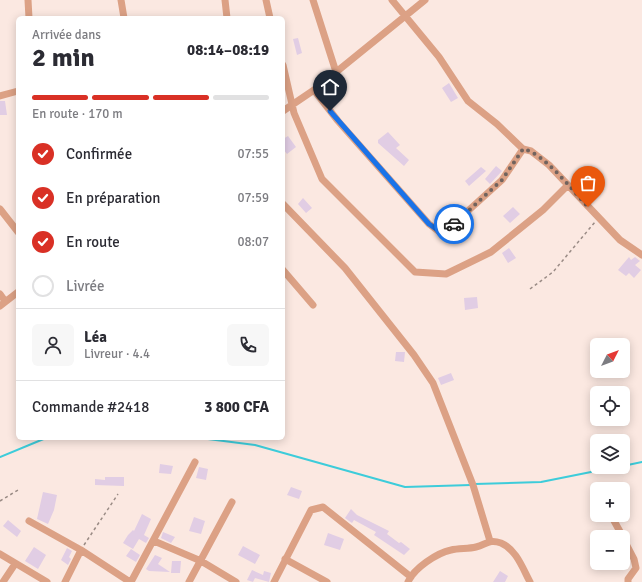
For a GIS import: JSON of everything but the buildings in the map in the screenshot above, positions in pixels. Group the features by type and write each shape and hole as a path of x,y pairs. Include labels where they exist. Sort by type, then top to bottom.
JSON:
{"street":[{"path":"28,0 29,16"},
{"path":"121,0 124,16"},
{"path":"225,0 227,16"},
{"path":"266,0 270,16"},
{"path":"313,0 336,72"},
{"path":"392,0 439,57 468,101 497,124 523,149 531,151 549,165 567,186 620,240 642,255"},
{"path":"285,110 314,90 425,0"},
{"path":"285,72 294,105 294,113 322,179 415,272 446,274 491,252 543,210 567,186"},
{"path":"314,90 338,121 429,224 442,233 502,180 523,149"},
{"path":"0,96 16,92"},
{"path":"285,206 346,268 414,355 433,383 472,485 490,541"},
{"path":"0,209 16,229"},
{"path":"285,272 312,305"},
{"path":"0,294 3,304 16,294"},
{"path":"29,521 81,550 130,582 154,541 195,462"},
{"path":"189,582 232,502"},
{"path":"274,582 311,510 323,507 409,579 427,563 444,552 475,547 490,541 503,544 514,552 530,582"},
{"path":"154,541 201,561 236,582"},
{"path":"65,582 81,550"},
{"path":"628,582 628,579 636,568 630,551"},
{"path":"0,554 47,582"},
{"path":"285,559 327,582"},
{"path":"3,582 15,564"}],"path":[{"path":"530,289 553,272 599,218"},
{"path":"0,501 18,490"},
{"path":"81,550 118,494"}],"waterway":[{"path":"0,457 41,440"},
{"path":"216,440 255,445 405,487 471,485"},
{"path":"630,465 642,462"},
{"path":"475,484 541,482 590,472"}],"way so far":[{"path":"454,224 502,180 523,149 531,151 549,165 588,207"}],"route":[{"path":"330,111 436,231 442,233 454,224"}]}
